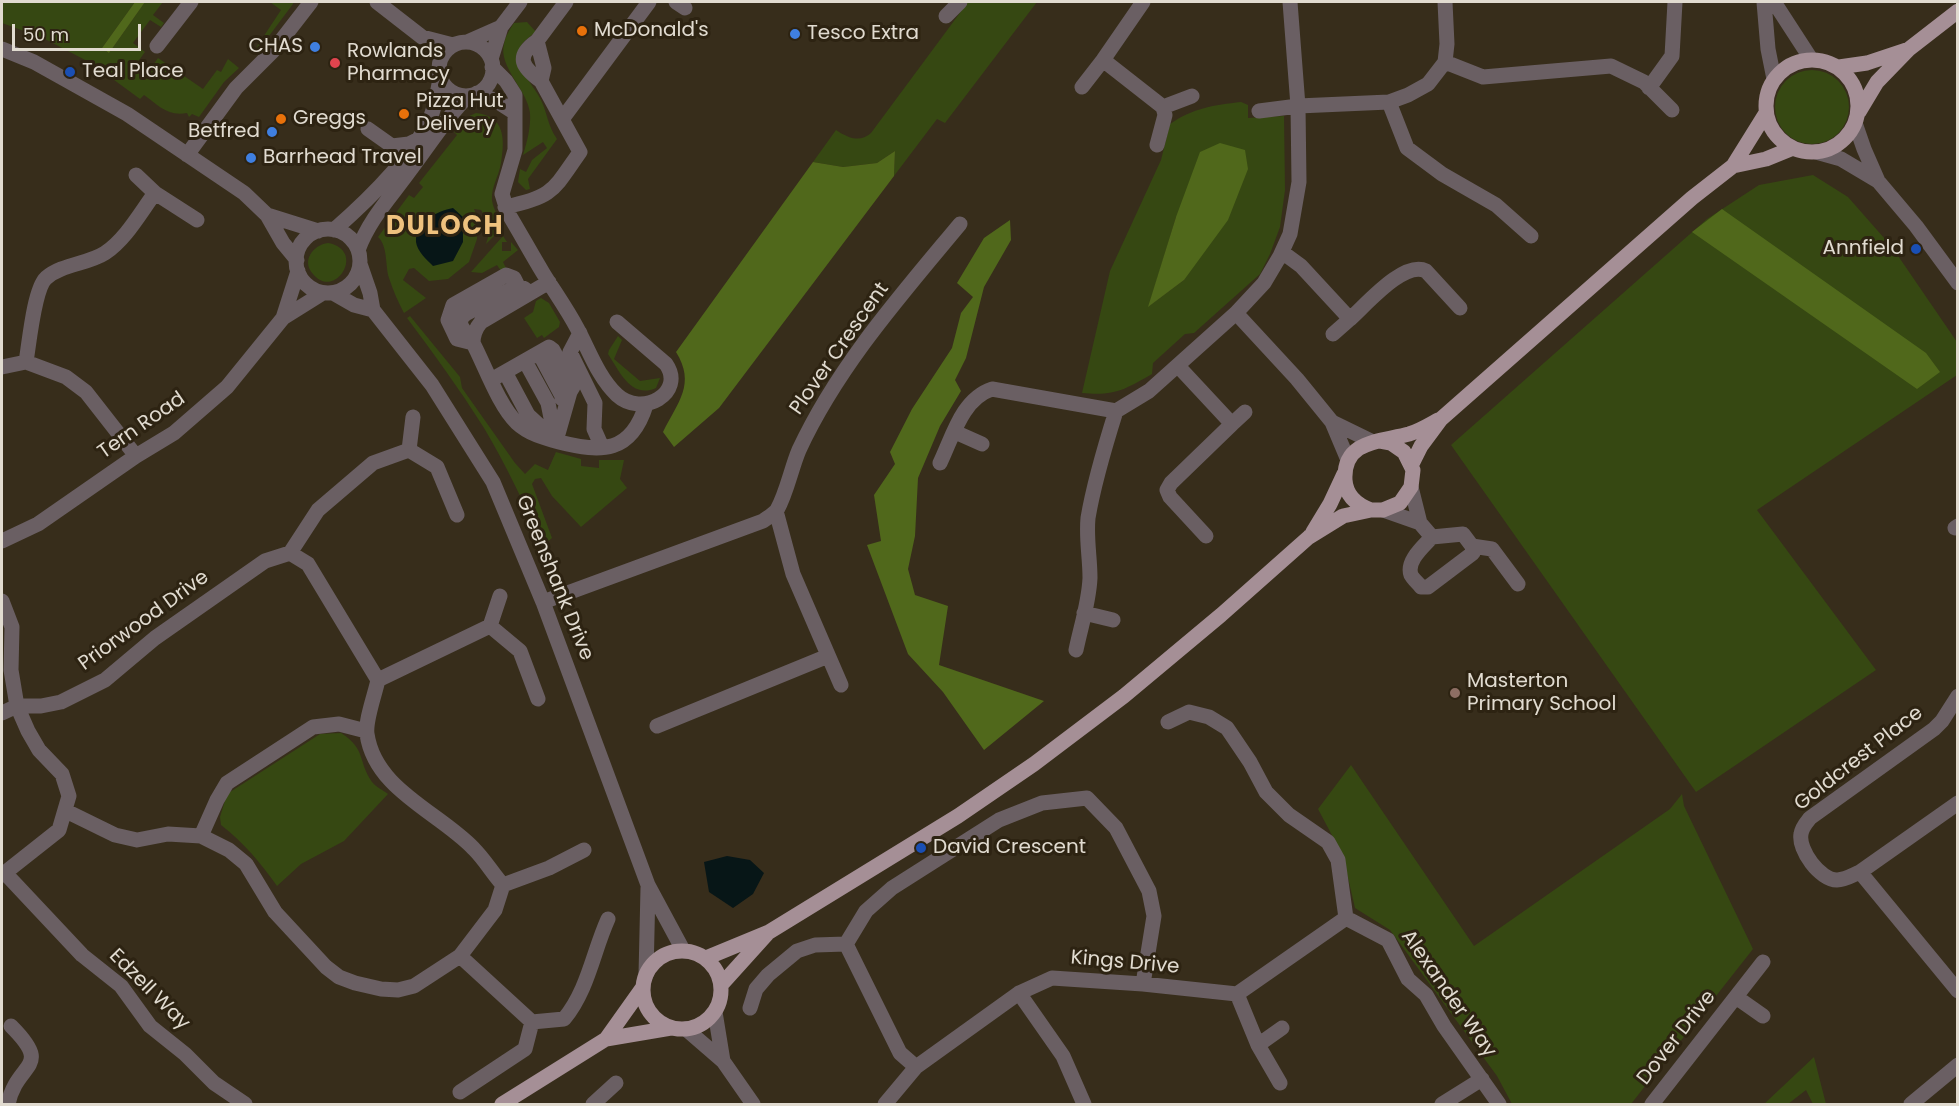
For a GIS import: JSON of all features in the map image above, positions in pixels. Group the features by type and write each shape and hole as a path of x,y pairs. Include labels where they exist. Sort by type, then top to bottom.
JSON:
{"main road":[{"path":"1766,113 1771,127 1780,140 1793,148 1805,152 1829,149 1849,134 1877,82 1909,49 1958,11"},
{"path":"1839,67 1867,63 1909,49"},
{"path":"1411,465 1421,446 1441,419 1692,198 1733,166 1766,113 1769,89 1784,68 1811,59 1826,61 1839,67 1855,87 1858,99 1857,117"},
{"path":"1733,166 1766,159 1793,148"},
{"path":"1309,537 1330,504 1346,467 1358,448 1412,433 1441,419"},
{"path":"706,958 769,932 958,816 1034,764 1124,696 1309,537 1344,516 1400,503 1412,487 1413,470 1408,458 1398,447 1391,443 1377,442"},
{"path":"1346,467 1346,487 1349,495 1358,504 1377,510"},
{"path":"722,985 769,932"},
{"path":"502,1104 606,1039 702,1024 715,1012 721,999 722,985 716,970 706,958 682,950 657,960 606,1039"},
{"path":"644,981 646,1005 650,1012 663,1024 679,1028"}],"street":[{"path":"157,45 190,2"},
{"path":"187,155 236,88 273,51 310,2"},
{"path":"377,2 422,37 452,92 498,102 515,113"},
{"path":"328,293 343,290 351,284 357,275 366,229 452,112 489,82 491,63 501,27 520,2"},
{"path":"505,207 536,200 548,194 580,152 541,81 544,68 537,41 566,2"},
{"path":"563,118 649,2"},
{"path":"946,16 960,2"},
{"path":"1082,87 1104,60 1143,2"},
{"path":"940,463 971,400 981,392 992,389 1116,411 1149,391 1178,366 1236,313 1263,283 1290,234 1299,182 1298,106 1290,2"},
{"path":"1259,111 1298,106 1389,102 1428,84 1445,62 1447,44 1445,2"},
{"path":"1649,88 1672,56 1675,2"},
{"path":"1764,2 1768,48 1774,79"},
{"path":"1774,2 1811,59"},
{"path":"334,230 372,196 418,139 429,121 443,54 460,44 501,27"},
{"path":"422,37 460,44 476,44 483,48 491,63 515,95 515,150 502,194 505,207 580,333 608,385 624,401 635,405 646,405 655,401 669,388 672,382 671,370 617,322"},
{"path":"2,49 34,62 127,114 244,193 267,214 305,283 313,289 373,310"},
{"path":"1104,60 1163,107 1165,115 1157,145"},
{"path":"1445,62 1483,77 1611,66 1644,82 1672,110"},
{"path":"1163,107 1192,96"},
{"path":"1389,102 1407,148 1442,174 1496,205 1531,236"},
{"path":"1857,117 1864,149 1878,181 1917,226 1958,283"},
{"path":"368,129 392,146 409,144 418,139"},
{"path":"392,146 394,171"},
{"path":"1816,152 1841,159 1878,181"},
{"path":"136,175 155,193 197,220"},
{"path":"26,362 32,320 45,278 104,254 120,241 155,193"},
{"path":"267,214 318,231 334,230 348,236 359,257"},
{"name":"Plover Crescent","path":"776,512 795,459 815,415 893,305 960,224"},
{"path":"297,265 301,244 318,231"},
{"path":"1282,252 1302,266 1350,319"},
{"name":"Greenshank Drive","path":"359,257 373,310 432,385 493,482 543,602 648,885"},
{"name":"Tern Road","path":"283,318 297,265"},
{"path":"1333,334 1399,275 1409,270 1420,268 1426,271 1460,308"},
{"path":"549,282 525,289 467,313 462,317 460,324 473,343 507,371 541,407 556,441"},
{"name":"Tern Road","path":"2,541 38,524 136,456 174,433 227,387 283,318 328,293"},
{"path":"1236,313 1297,379 1332,422 1346,467"},
{"path":"580,333 570,352 595,403 594,429 602,447"},
{"path":"507,371 543,351"},
{"path":"543,351 570,392 556,441"},
{"path":"543,351 562,396 556,441"},
{"path":"2,367 26,362 66,377 86,392 136,456"},
{"path":"1178,366 1232,424"},
{"path":"507,371 508,413 519,425 539,437 593,449 617,444 629,436 640,424 646,405"},
{"path":"1076,650 1090,580 1087,548 1089,517 1103,454 1116,411"},
{"path":"1206,536 1170,497 1167,490 1171,483 1211,443 1245,412"},
{"path":"409,450 413,417"},
{"path":"1332,422 1377,442"},
{"path":"955,432 982,444"},
{"path":"409,450 437,467 457,515"},
{"path":"409,450 373,463 318,510 290,553 308,564 378,680 366,731 373,758 411,799 474,849 503,885"},
{"path":"1412,487 1420,523 1432,537"},
{"path":"1377,510 1420,523"},
{"path":"543,602 763,521 776,512 794,574 841,685"},
{"path":"1463,534 1472,546 1473,553 1428,587 1421,586 1411,575 1410,564 1432,537 1463,534"},
{"path":"1472,546 1492,549 1518,584"},
{"name":"Priorwood Drive","path":"17,706 41,706 61,702 105,680 155,638 265,561 290,553"},
{"path":"378,680 490,626 500,596"},
{"path":"2,601 12,627 11,670 17,706 39,750 62,774 69,796 59,830 3,873"},
{"path":"1084,613 1113,620"},
{"path":"490,626 520,651 538,699"},
{"path":"657,726 828,656"},
{"name":"Goldcrest Place","path":"1860,872 1845,879 1826,878 1810,862 1801,841 1803,826 1832,801 1934,729 1958,696"},
{"path":"2,713 17,706"},
{"path":"1168,722 1189,712 1209,717 1227,728 1250,762 1266,792 1289,815 1328,842 1338,860 1346,918 1237,994 1257,1044 1280,1083"},
{"path":"201,836 227,783 313,728 339,724 366,731"},
{"path":"846,944 866,911 892,888 999,820 1042,803 1087,798 1116,828 1149,891 1154,916 1143,984"},
{"path":"1958,803 1860,872 1958,991"},
{"path":"66,811 116,835 137,840 168,834 201,836 229,849 246,864 275,912 326,967 339,977 381,990 398,990 414,986 460,956 495,910 503,885"},
{"path":"503,885 549,868 584,850"},
{"name":"Edzell Way","path":"3,873 82,955 121,986 150,1026 185,1054 213,1083 245,1104"},
{"path":"648,885 682,950"},
{"path":"644,981 648,885"},
{"name":"Alexander Way","path":"1346,918 1388,940 1408,979 1426,995 1444,1026 1482,1079"},
{"path":"460,956 532,1022 564,1019 577,1000 592,967 602,933 609,919"},
{"path":"750,1008 756,989 768,975 797,951 815,945 846,944"},
{"path":"846,944 900,1053 915,1067"},
{"name":"Dover Drive","path":"1652,1104 1763,962"},
{"name":"Kings Drive","path":"885,1104 915,1067 1019,993 1052,978 1143,984 1237,994"},
{"path":"1019,993 1063,1056 1084,1104"},
{"name":"Dover Drive","path":"1736,997 1762,1016"},
{"path":"715,1012 723,1061"},
{"path":"460,1092 525,1049 532,1022"},
{"path":"8,1104 16,1080 31,1063 32,1052 27,1042 11,1026"},
{"path":"679,1028 723,1061 753,1104"},
{"path":"1257,1044 1282,1028"},
{"path":"1911,1104 1958,1065"},
{"path":"1442,1104 1482,1079 1498,1104"},
{"path":"593,1104 616,1083"}],"green space":[{"path":"2,2 135,2 102,48 109,53 145,2 163,2 153,15 164,23 161,27 150,20 133,43 145,52 137,63 149,71 158,58 203,89 217,70 221,72 228,59 239,68 224,82 199,117 192,114 189,117 187,113 169,112 144,95 140,99 91,63 43,38 2,23"},
{"path":"135,2 145,2 109,53 102,48"},
{"path":"270,2 293,2 293,4 266,40 252,54 281,10"},
{"path":"968,2 1037,2 945,123 937,119 894,176 895,151 877,163 843,167 813,162 836,130 858,139 871,133"},
{"path":"527,22 536,32 522,44 519,59 524,73 541,100 557,139 528,179 530,189 526,190 518,182 520,169 526,172 532,160 547,148 543,142 523,155 530,113 524,95 509,70 503,53 505,39 514,23"},
{"path":"1812,70 1833,76 1843,86 1849,107 1843,128 1833,138 1812,144 1791,138 1781,128 1775,107 1781,86 1791,76"},
{"path":"1241,102 1248,105 1248,118 1284,116 1285,190 1280,227 1260,274 1194,333 1185,334 1153,363 1152,374 1119,391 1103,394 1082,393 1110,271 1161,160 1170,124 1195,111","holes":["1176,217 1184,280 1149,306"]},
{"path":"476,113 493,119 501,130 502,154 492,200 504,226 486,244 491,227 481,210 474,209 477,217 477,239 469,262 448,279 429,281 414,268 409,269 403,280 426,298 404,313 389,278 385,250 378,237 409,195 414,198 423,187 419,183 457,135 454,132 467,117"},
{"path":"1220,143 1245,150 1248,169 1228,220 1184,280 1148,307 1176,217 1200,152"},
{"path":"895,151 894,176 719,408 674,447 663,432 679,402 685,383 682,363 676,352 813,162 843,167 877,163"},
{"path":"1813,175 1848,197 1892,247 1957,342 1957,375 1757,510 1876,670 1696,792 1451,445 1707,219 1759,185"},
{"path":"1722,209 1926,353 1940,372 1917,389 1692,232"},
{"path":"1010,220 1011,240 984,287 966,358 955,380 961,391 940,426 918,478 915,536 908,569 915,595 948,606 939,665 1044,701 984,750 943,692 908,654 867,545 881,541 874,495 895,464 890,452 912,409 952,348 961,313 973,297 957,283 984,238"},
{"path":"503,236 507,242 502,242 502,251 511,251 511,242 518,250 503,262 506,268 501,271 497,265 482,273 471,272"},
{"path":"328,243 339,247 345,255 346,263 338,278 330,282 322,281 313,274 308,264 313,250"},
{"path":"541,298 549,303 560,322 559,327 544,338 542,335 537,338 524,318 533,312 536,301"},
{"path":"410,316 460,377 462,388 525,474 535,464 548,470 556,452 581,459 581,466 599,468 599,460 624,460 620,479 627,488 581,527 552,496 541,478 535,479 532,484 552,538 546,543 551,554 548,557 508,472 484,428 407,318"},
{"path":"618,336 622,340 614,359 640,381 660,378 656,388 640,390 633,387 622,376 608,354"},
{"path":"341,733 355,745 372,782 388,794 344,841 301,864 277,886 251,853 221,825 220,817 227,794 320,734"},
{"path":"1351,765 1474,946 1670,809 1682,794 1684,806 1753,949 1631,1104 1512,1104 1497,1076 1390,930 1355,908 1343,856 1318,809"},
{"path":"1814,1057 1826,1104 1813,1104 1806,1090 1788,1104 1764,1104"}],"shaded area":[{"path":"453,208 463,217 463,242 453,261 433,266 418,249 416,242 419,229 434,215"},
{"path":"727,856 750,860 764,873 753,894 733,908 709,892 704,862"}],"place":[{"name":"McDonald's","path":"582,31"},
{"name":"Tesco Extra","path":"795,34"},
{"name":"CHAS","path":"315,47"},
{"name":"Rowlands Pharmacy","path":"335,63"},
{"name":"Teal Place","path":"70,72"},
{"name":"Pizza Hut Delivery","path":"404,114"},
{"name":"Greggs","path":"281,119"},
{"name":"Betfred","path":"272,132"},
{"name":"Barrhead Travel","path":"251,158"},
{"name":"Annfield","path":"1916,249"},
{"name":"Masterton Primary School","path":"1455,693"},
{"name":"David Crescent","path":"921,848"}],"district":[{"name":"DULOCH","path":"445,227"}]}
